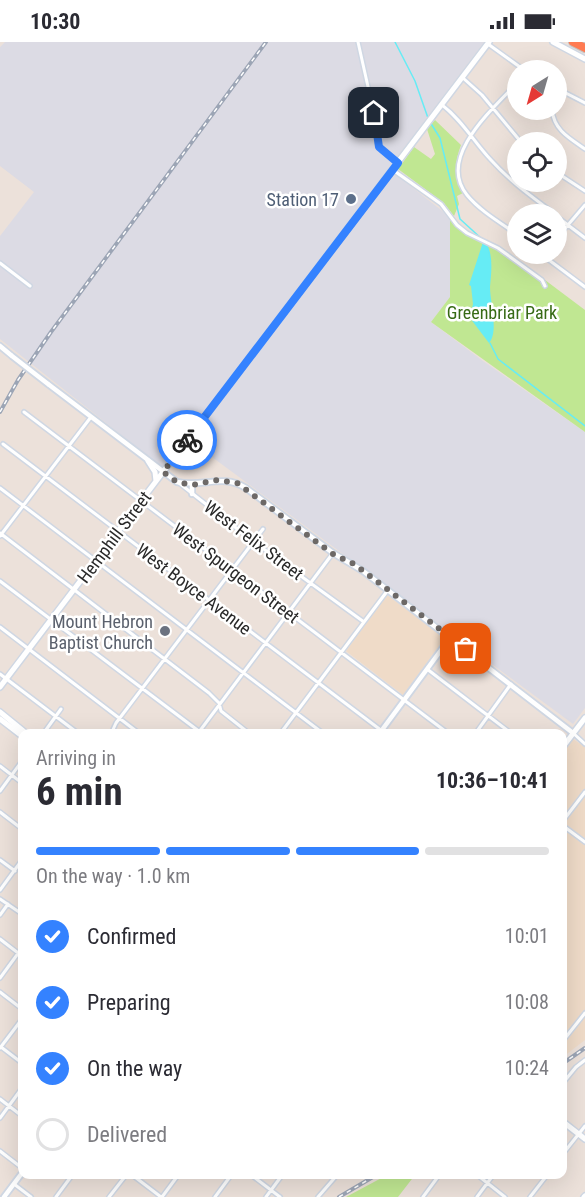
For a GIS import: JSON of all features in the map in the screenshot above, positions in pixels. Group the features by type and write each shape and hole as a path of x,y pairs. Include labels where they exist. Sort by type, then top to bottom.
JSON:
{"highway":[{"path":"573,42 585,48"}],"main road":[{"path":"552,42 585,59"},
{"name":"Hemphill Street","path":"0,687 488,43"},
{"path":"148,461 155,472 156,482"},
{"path":"0,712 21,729"},
{"path":"567,741 585,718"},
{"path":"0,719 18,733"},
{"path":"567,1126 585,1139"}],"street":[{"path":"358,42 377,143 382,151 398,163"},
{"path":"488,43 511,60"},
{"path":"463,78 482,95 513,132"},
{"path":"507,94 471,136 459,156 462,187 474,202 507,228"},
{"path":"567,94 585,103"},
{"path":"442,105 455,115 482,151 504,174 542,204"},
{"path":"555,120 563,134 585,148"},
{"path":"392,170 441,204 457,225 493,245 542,280 545,286"},
{"path":"567,179 585,191"},
{"path":"585,205 568,225 585,238"},
{"path":"0,263 30,286"},
{"path":"556,264 585,287"},
{"name":"West Felix Street","path":"1,347 254,542 364,622"},
{"name":"West Spurgeon Street","path":"24,412 442,729"},
{"path":"91,417 0,535 215,698 221,711 244,729"},
{"name":"West Boyce Avenue","path":"3,444 378,729"},
{"path":"177,482 192,485 217,480 237,483 333,554 354,564 512,684 585,744"},
{"path":"192,485 192,494"},
{"path":"0,488 318,729"},
{"path":"112,729 263,529"},
{"path":"202,729 333,554"},
{"path":"0,581 194,729"},
{"path":"284,729 388,590"},
{"path":"0,627 134,729"},
{"path":"384,729 450,638"},
{"path":"427,669 506,729"},
{"path":"0,674 72,729"},
{"path":"479,729 512,684"},
{"path":"47,729 62,709"},
{"path":"0,766 18,780"},
{"path":"0,791 18,767"},
{"path":"567,816 585,792"},
{"path":"0,812 18,826"},
{"path":"567,827 585,842"},
{"path":"0,860 15,871"},
{"path":"0,890 18,866"},
{"path":"0,899 18,911"},
{"path":"0,915 8,904"},
{"path":"0,939 18,952"},
{"path":"0,978 18,957"},
{"path":"0,992 18,1006"},
{"path":"567,1036 585,1013"},
{"path":"18,1023 0,1047 18,1060"},
{"path":"567,1078 585,1060"},
{"path":"0,1118 18,1094"},
{"path":"0,1099 18,1113"},
{"path":"567,1149 585,1126"},
{"path":"0,1151 18,1165"},
{"path":"4,1197 18,1178"},
{"path":"56,1197 69,1179"},
{"path":"109,1197 125,1179"},
{"path":"136,1179 161,1197 174,1179"},
{"path":"215,1197 228,1179"},
{"path":"256,1179 280,1197"},
{"path":"266,1197 280,1179"},
{"path":"318,1197 334,1179"},
{"path":"423,1197 436,1179"},
{"path":"482,1179 505,1197"},
{"path":"477,1197 490,1179"},
{"path":"530,1197 544,1179"},
{"path":"14,1184 31,1197"}],"shaded area":[{"path":"5,42 484,42 162,467 0,339 0,236 34,192 0,166 0,47"},
{"path":"395,174 450,217 450,297 431,322 585,432 585,708 573,724 197,446 194,448 189,444"},
{"path":"387,595 445,638 403,695 346,651"},
{"path":"573,739 585,747 585,1040 567,1054 567,746"}],"green space":[{"path":"435,120 461,145 456,169 463,193 457,196 459,204 454,216 444,203 398,169 414,147 431,159 435,154 427,129"},
{"name":"Greenbriar Park","path":"450,217 463,232 471,237 501,247 507,252 507,264 524,264 585,310 585,432 431,322 450,297"},
{"path":"380,1179 412,1179 398,1197 346,1197"}],"water":[{"path":"483,242 489,249 491,263 490,287 494,324 489,343 470,318 473,304 469,285"}],"waterway":[{"path":"395,42 415,81 428,118"},
{"path":"430,122 440,138 460,219 483,240"},
{"path":"490,343 498,359 585,426"}],"railway":[{"path":"0,412 18,380 51,332 266,42"},
{"path":"567,1061 585,1048"},
{"path":"339,1197 370,1179"}],"way so far":[{"path":"187,440 163,472 177,482 192,485 217,480 237,483 333,554 354,564 466,649"}],"place":[{"name":"Station 17","path":"351,199"},
{"name":"Mount Hebron Baptist Church","path":"165,631"}],"route":[{"path":"187,440 398,163 384,153 377,143 374,113"}]}
